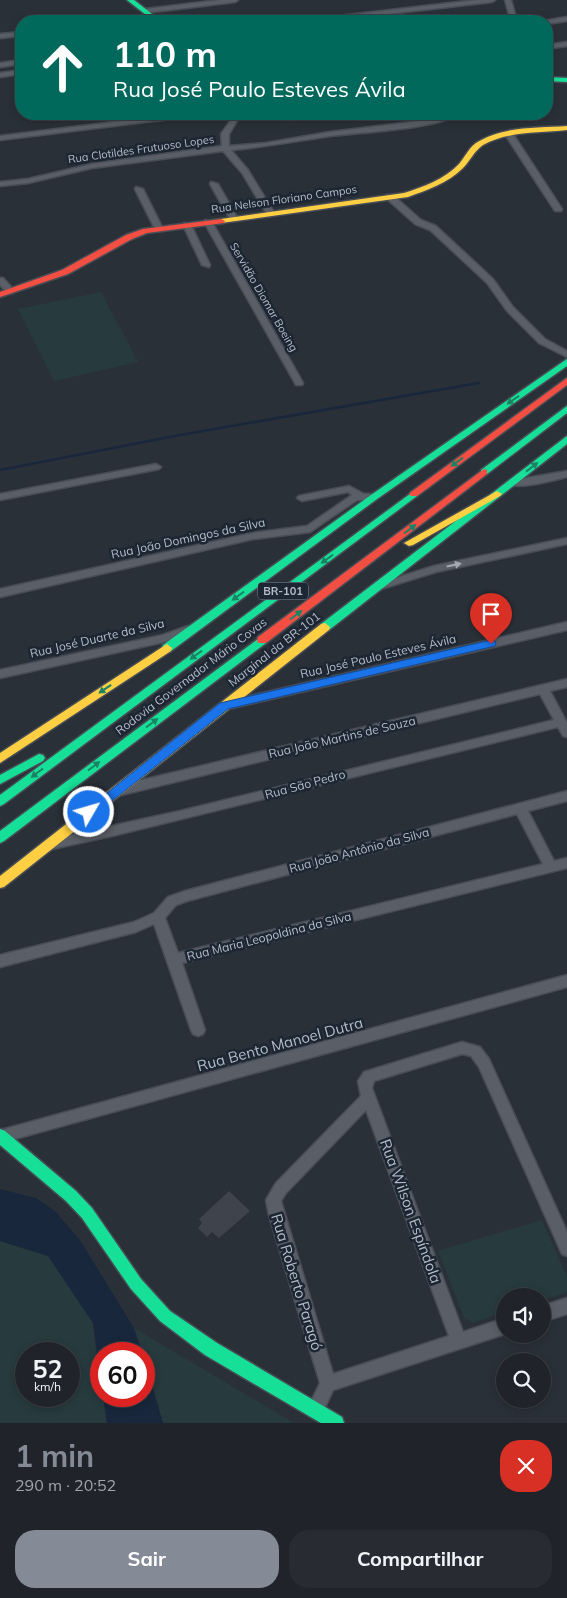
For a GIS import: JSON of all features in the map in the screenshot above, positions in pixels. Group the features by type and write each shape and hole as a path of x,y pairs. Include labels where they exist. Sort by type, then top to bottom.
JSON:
{"main road":[{"path":"130,0 150,15"},
{"path":"553,79 567,80"},
{"name":"Rua Nelson Floriano Campos","path":"5,293 65,272 128,237 159,229 390,197 414,192 435,183 456,170 480,144 510,136 567,128"},
{"path":"477,448 567,363"},
{"path":"0,759 199,625 374,497 567,363"},
{"name":"Rodovia Governador Mário Covas","path":"0,801 567,381"},
{"name":"Rodovia Governador Mário Covas","path":"0,838 567,410"},
{"name":"Marginal da BR-101","path":"0,883 374,588 567,439"},
{"path":"343,579 497,494"},
{"path":"0,780 109,719"},
{"path":"0,1137 71,1196 86,1213 136,1284 166,1317 211,1349 336,1423"}],"street":[{"path":"163,15 235,0"},
{"path":"364,15 492,0"},
{"path":"508,0 512,15"},
{"path":"553,21 567,19"},
{"path":"0,36 15,35"},
{"path":"553,46 567,44"},
{"path":"0,65 15,63"},
{"path":"0,75 15,73"},
{"path":"0,138 146,120"},
{"path":"234,120 225,134 226,149 245,172 271,214"},
{"name":"Rua Clotildes Frutuoso Lopes","path":"0,184 28,181 92,166 266,145 330,134 435,120"},
{"path":"510,136 558,209"},
{"path":"214,184 234,219"},
{"path":"140,189 159,229"},
{"path":"390,197 418,222 433,228 490,282 510,309 542,341 567,354"},
{"name":"Servidão Diomar Boeing","path":"208,222 299,383"},
{"path":"187,225 206,265"},
{"path":"0,280 5,293"},
{"path":"0,497 156,466"},
{"path":"511,483 536,481 567,474"},
{"path":"302,498 349,489 360,495 374,497"},
{"name":"Rua João Domingos da Silva","path":"0,593 253,536 301,532 310,529 360,495"},
{"path":"374,588 434,569 567,541"},
{"name":"Rua José Duarte da Silva","path":"0,674 164,638 199,625"},
{"name":"Rua José Paulo Esteves Ávila","path":"224,706 567,626"},
{"name":"Rua João Martins de Souza","path":"116,791 567,683"},
{"path":"543,689 564,727"},
{"name":"Rua São Pedro","path":"48,845 180,817 367,768 564,727"},
{"name":"Rua João Antônio da Silva","path":"158,917 172,901 186,896 567,796"},
{"path":"520,808 551,867"},
{"name":"Rua Maria Leopoldina da Silva","path":"158,917 174,959 567,863"},
{"path":"0,961 136,927 158,917"},
{"path":"174,959 198,1030"},
{"name":"Rua Bento Manoel Dutra","path":"0,1137 567,981"},
{"name":"Rua Wilson Espíndola","path":"459,1341 369,1098 365,1081 375,1073 453,1051 468,1048 475,1051 484,1063 567,1249"},
{"name":"Rua Roberto Paragó","path":"328,1384 276,1215 274,1200 281,1188 369,1098"},
{"path":"551,1311 567,1306"},
{"path":"315,1410 328,1384 496,1329"}],"green space":[{"path":"286,120 302,120 287,122"},
{"path":"101,292 138,362 54,381 18,309"},
{"path":"542,1220 567,1277 567,1292 551,1297 551,1288 496,1288 496,1315 473,1323 464,1317 438,1251"},
{"path":"0,1241 48,1256 93,1323 95,1342 90,1342 90,1407 105,1407 107,1423 0,1423"},
{"path":"134,1328 294,1423 163,1423 155,1394 155,1342 139,1342"}],"water":[{"path":"0,1189 36,1198 55,1211 80,1240 134,1328 138,1342 96,1342 93,1323 48,1256 0,1241"},
{"path":"155,1396 163,1423 107,1423 105,1407 155,1407"}],"building":[{"path":"229,1191 250,1211 219,1238 212,1232 207,1237 198,1228 202,1223 199,1219"}],"waterway":[{"path":"0,470 180,435 479,383"}],"traffic: fast":[{"path":"130,0 150,15"},
{"path":"553,79 567,80"},
{"path":"167,648 374,497 567,362"},
{"path":"484,472 567,409"},
{"path":"325,627 567,439"},
{"path":"0,801 414,494"},
{"path":"0,838 262,640"},
{"path":"0,780 39,758"},
{"path":"0,1136 71,1196 87,1213 136,1284 165,1316 211,1349 336,1423"}],"traffic: slow":[{"path":"221,221 405,195 427,187 448,176 460,167 477,146 490,139 511,133 567,128"},
{"path":"409,543 497,494"},
{"path":"0,883 325,627"},
{"path":"0,759 167,648"}],"traffic: jam":[{"path":"0,295 65,272 129,237 146,231 221,221"},
{"path":"414,494 567,381"},
{"path":"262,640 484,472"}],"route":[{"path":"89,812 224,706 491,644"}]}
